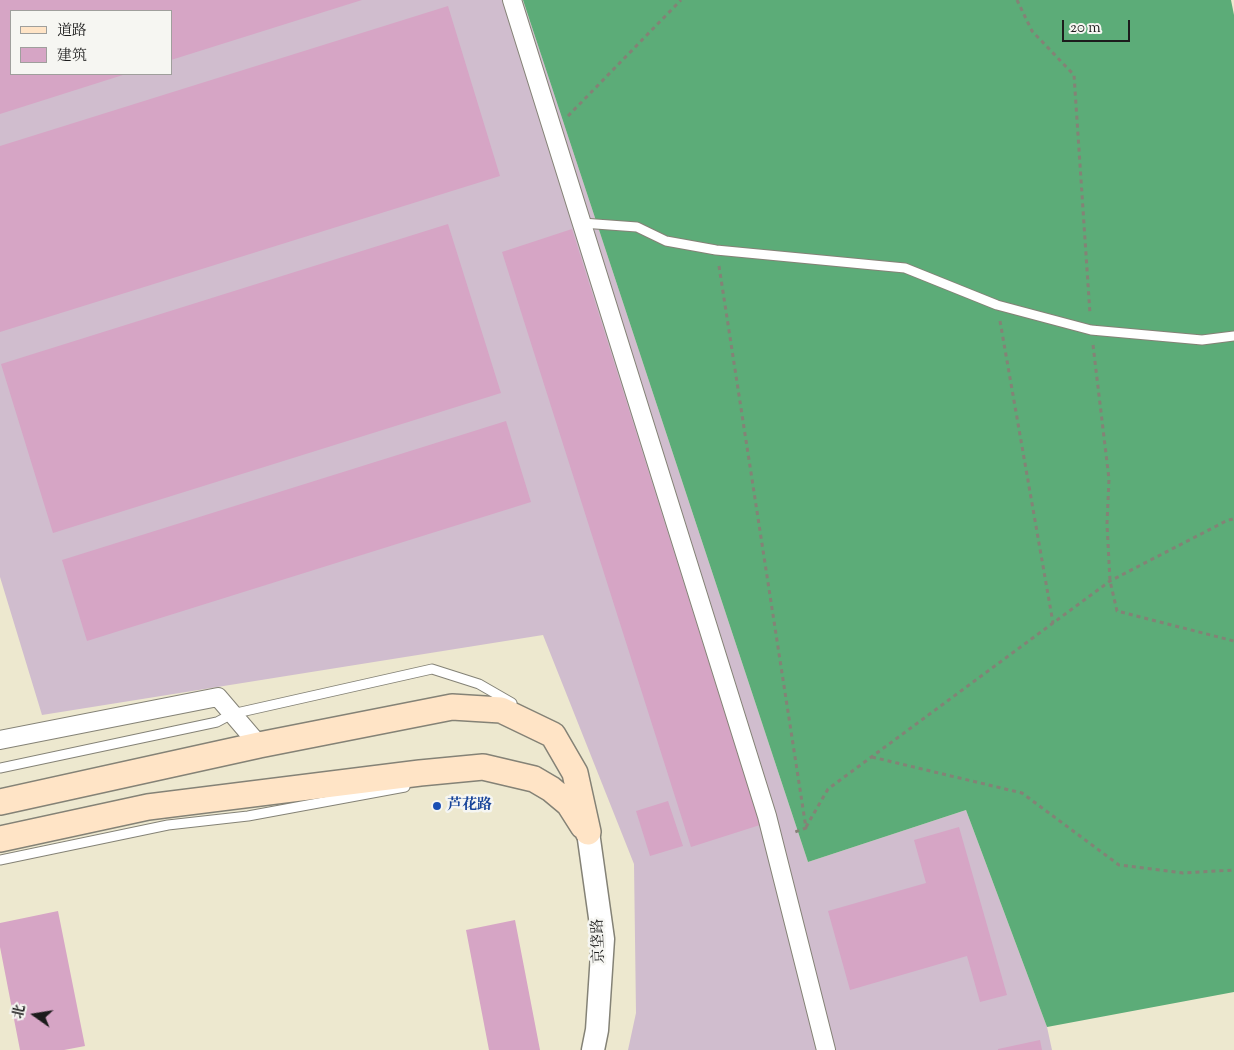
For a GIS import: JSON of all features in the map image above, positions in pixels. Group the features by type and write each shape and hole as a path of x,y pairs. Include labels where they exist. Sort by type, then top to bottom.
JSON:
{"main road":[{"path":"0,802 259,745 452,707 501,710 553,736 575,773 588,832"},
{"path":"0,838 148,807 410,774 483,767 534,779 551,789 569,804 588,832"}],"street":[{"path":"512,0 767,816 826,1050"},
{"path":"0,740 218,697 259,745"},
{"name":"京垡路","path":"588,832 603,940 597,1030 593,1050"}],"lane":[{"path":"582,223 637,227 666,241 716,250 904,268 997,305 1091,330 1202,340 1234,336"},
{"path":"0,768 217,722 232,714 432,669 479,684 516,706 553,736"},
{"path":"431,782 483,767"},
{"path":"0,860 168,825 248,816 412,786"}],"path":[{"path":"553,131 681,0"},
{"path":"1017,0 1032,31 1074,75 1091,330 1110,479 1107,524 1110,581 1117,611 1234,641"},
{"path":"716,250 806,828"},
{"path":"997,305 1053,623"},
{"path":"773,841 806,828 828,789 1110,581 1220,524 1234,519"},
{"path":"872,757 1022,792 1119,864 1183,873 1234,870"}],"shaded area":[{"path":"0,0 523,0 808,862 966,810 1047,1027 1052,1050 628,1050 636,1013 634,864 543,635 42,715 0,577"}],"green space":[{"path":"523,0 1231,0 1234,15 1234,992 1047,1027 966,810 808,862"}],"building":[{"path":"0,0 362,0 172,60 172,10 10,10 10,75 123,75 0,114"},
{"path":"448,6 500,176 0,332 0,146"},
{"path":"448,224 501,393 53,533 1,364"},
{"path":"572,229 760,825 691,847 502,252"},
{"path":"506,421 531,502 87,641 62,560"},
{"path":"668,801 683,846 650,856 636,811"},
{"path":"959,827 1007,995 980,1002 967,956 850,990 828,911 926,883 914,840"},
{"path":"58,911 85,1046 64,1050 20,1050 0,947 0,923"},
{"path":"515,920 540,1050 489,1050 466,930"},
{"path":"1040,1040 1042,1050 998,1050 998,1049"}],"place":[{"name":"芦花路","path":"437,806"}]}
